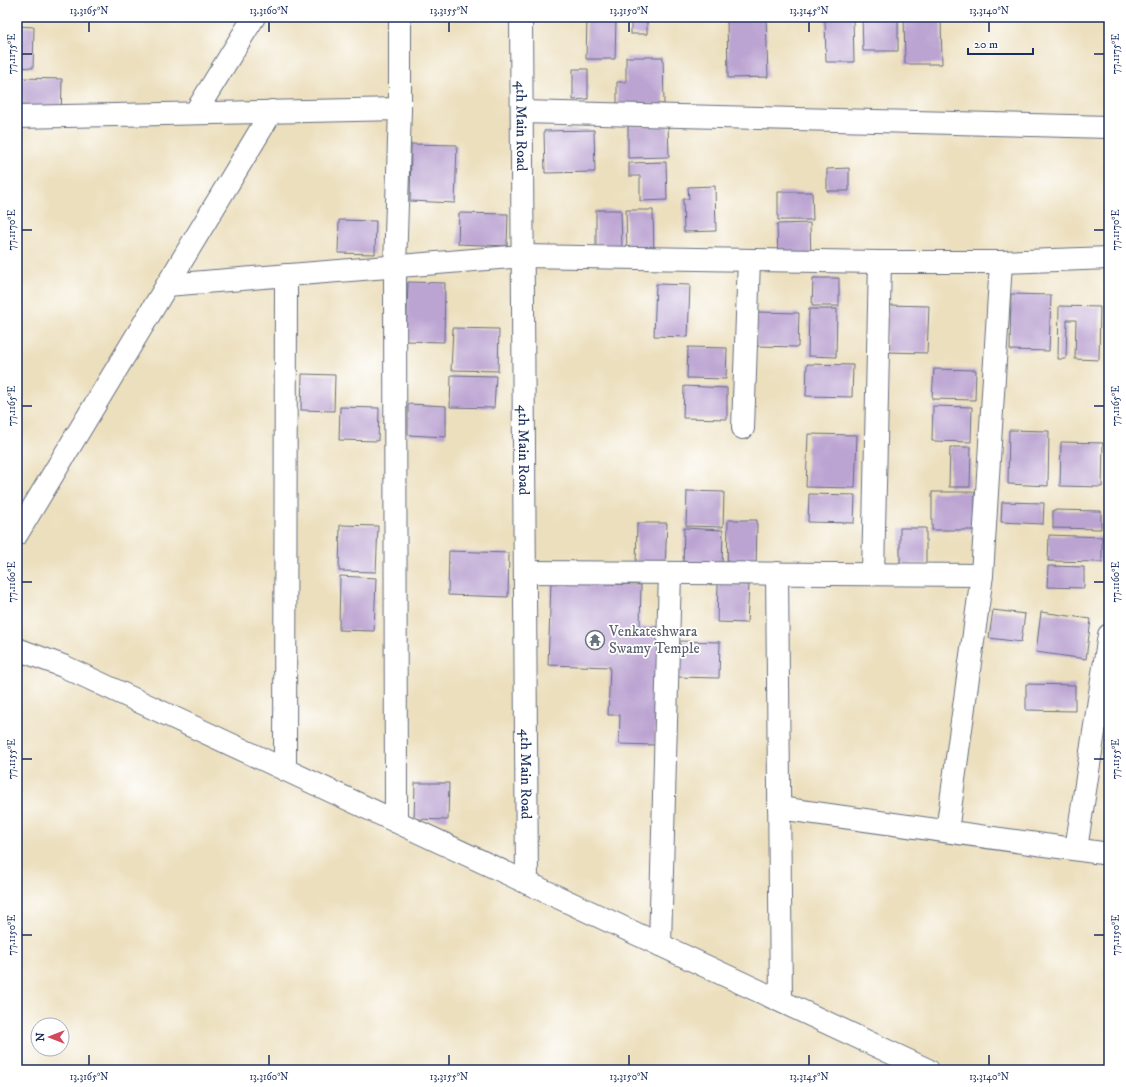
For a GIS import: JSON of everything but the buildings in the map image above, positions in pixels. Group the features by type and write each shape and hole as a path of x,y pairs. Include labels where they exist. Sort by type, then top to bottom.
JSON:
{"street":[{"path":"195,113 254,17"},
{"path":"396,821 395,267 400,109 400,17"},
{"name":"4th Main Road","path":"521,17 527,883"},
{"path":"17,117 400,109"},
{"path":"17,534 272,111"},
{"path":"522,112 1109,127"},
{"path":"167,285 523,256 880,262 1000,262 1109,258"},
{"path":"743,428 749,260"},
{"path":"874,574 880,262"},
{"path":"947,831 982,575 1000,262"},
{"path":"285,770 286,276"},
{"path":"525,572 982,575"},
{"path":"660,945 670,573"},
{"path":"777,573 781,1001"},
{"path":"1076,849 1109,635"},
{"path":"17,649 63,666 928,1070"},
{"path":"779,808 1109,854"}],"place":[{"name":"Venkateshwara Swamy Temple","path":"595,640"}]}
